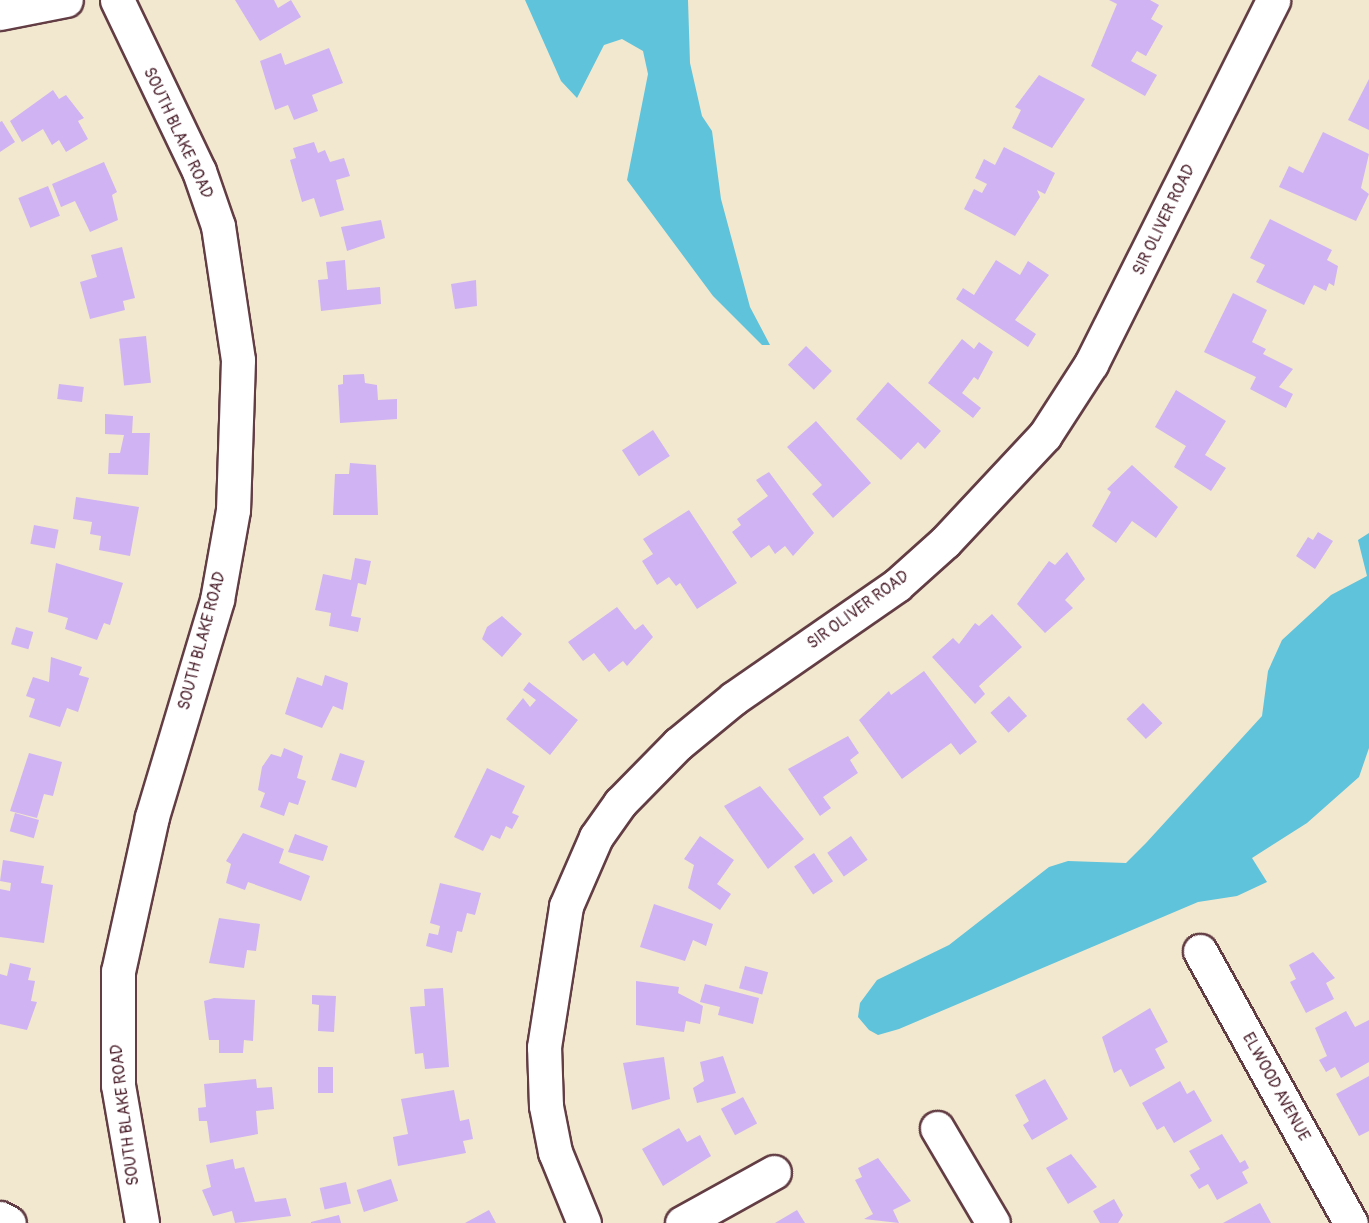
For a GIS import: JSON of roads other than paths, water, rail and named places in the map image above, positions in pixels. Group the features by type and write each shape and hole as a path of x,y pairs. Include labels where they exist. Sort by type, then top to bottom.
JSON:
{"street":[{"path":"0,13 66,0"},
{"name":"SOUTH BLAKE ROAD","path":"117,0 199,171 218,226 238,360 232,510 217,600 152,817 118,971 118,1085 142,1223"},
{"name":"SIR OLIVER ROAD","path":"584,1223 555,1152 546,1106 544,1047 566,906 596,837 620,803 678,744 734,698 897,585 945,542 1046,435 1096,355 1273,0"},
{"name":"ELWOOD AVENUE","path":"1200,951 1351,1223"},
{"path":"937,1128 993,1223"},
{"path":"682,1223 774,1172"},
{"path":"0,1218 9,1223"}],"water":[{"path":"525,0 688,0 690,63 702,116 712,131 721,199 750,307 770,345 762,345 713,296 627,180 648,74 643,51 622,39 604,45 577,98 561,81"},
{"path":"1369,533 1369,748 1359,777 1307,823 1252,858 1267,882 1237,896 1198,902 899,1029 878,1035 869,1030 858,1017 860,1003 877,980 949,945 1049,867 1068,861 1126,863 1262,716 1268,671 1282,640 1331,595 1367,576 1358,540"}]}
